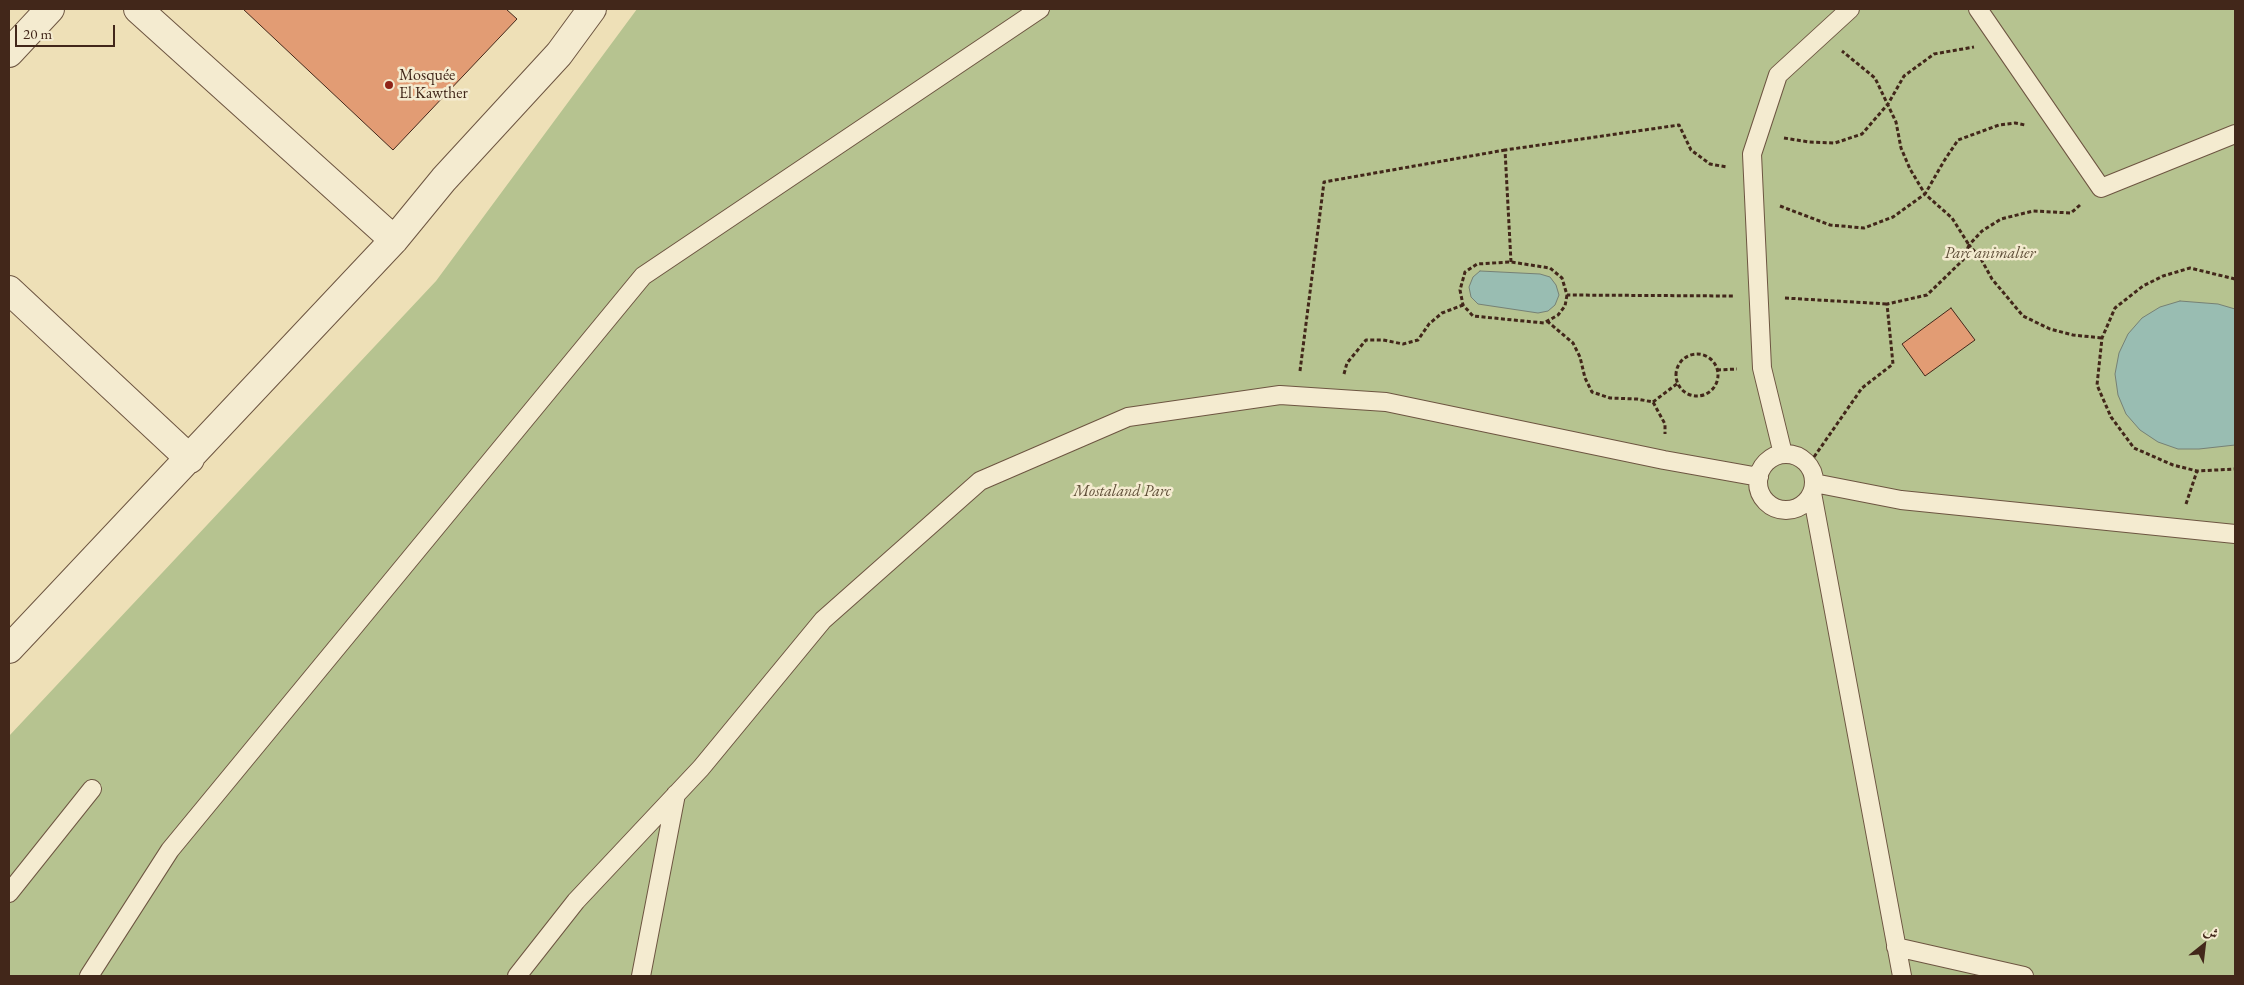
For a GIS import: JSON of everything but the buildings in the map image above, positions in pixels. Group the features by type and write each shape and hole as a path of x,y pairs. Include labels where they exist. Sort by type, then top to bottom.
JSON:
{"street":[{"path":"9,53 50,9"},
{"path":"138,9 394,240"},
{"path":"9,649 190,459 394,240 444,180 559,54 592,9"},
{"path":"9,290 190,459"}],"lane":[{"path":"89,976 170,850 643,276 1040,9"},
{"path":"1783,454 1762,368 1752,154 1778,75 1850,9"},
{"path":"1978,9 2101,188 2235,134"},
{"path":"517,976 576,901 701,768 823,620 980,482 1128,417 1280,395 1386,402 1664,460 1759,476"},
{"path":"1813,488 1807,501 1799,507 1781,510 1766,501 1760,494 1759,476 1767,462 1783,454 1801,458 1813,473 1813,488 1902,976"},
{"path":"1813,488 1900,500 2235,534"},
{"path":"9,893 92,789"},
{"path":"641,976 676,794"},
{"path":"1896,947 2024,976"}],"path":[{"path":"1821,36 1875,78 1896,122 1901,148 1910,169 1925,194 1952,218 1969,245 1981,259 1992,279 2023,316 2050,329 2074,335 2102,338"},
{"path":"1759,134 1809,142 1835,143 1862,134 1888,104 1904,76 1934,54 1963,50 2000,40"},
{"path":"1754,195 1830,225 1864,228 1894,217 1925,194 1958,140 1999,126 2016,123 2035,126"},
{"path":"1297,396 1324,182 1504,150 1679,124 1691,150 1710,164 1753,171"},
{"path":"1504,150 1511,262"},
{"path":"1567,296 1759,296 1887,304 1927,295 1963,260 1969,245 1982,231 2000,219 2033,211 2070,213 2084,202"},
{"path":"1511,262 1550,268 1562,278 1567,296 1565,306 1558,315 1544,323 1473,316 1463,305 1460,290 1464,272 1477,264 1511,262"},
{"path":"2235,279 2190,268 2163,276 2143,286 2115,308 2102,338 2097,385 2111,417 2134,448 2173,465 2197,471 2235,468"},
{"path":"1808,465 1862,388 1893,364 1887,304"},
{"path":"1338,399 1347,363 1366,340 1383,340 1403,344 1418,340 1429,324 1442,313 1463,305"},
{"path":"1547,321 1573,343 1592,392 1610,398 1637,399 1653,402 1678,383"},
{"path":"1697,354 1706,355 1713,361 1717,370 1718,380 1714,388 1706,394 1697,396 1688,393 1680,388 1678,383 1676,370 1680,361 1688,356 1697,354"},
{"path":"1653,402 1665,424 1664,460"},
{"path":"2178,528 2197,471"}],"green space":[{"name":"Mostaland Parc","path":"637,9 2235,9 2235,976 9,976 9,736 436,281"}],"water":[{"path":"1480,271 1540,274 1550,277 1556,285 1559,295 1555,305 1548,311 1538,313 1478,304 1471,297 1469,287 1473,277"},
{"path":"2180,301 2218,304 2235,309 2235,445 2178,449 2158,442 2140,430 2126,414 2118,395 2115,374 2119,353 2128,334 2142,318 2160,307"}],"place":[{"name":"Mosquée El Kawther","path":"389,85"}],"park label":[{"name":"Parc animalier","path":"1990,254"}]}
